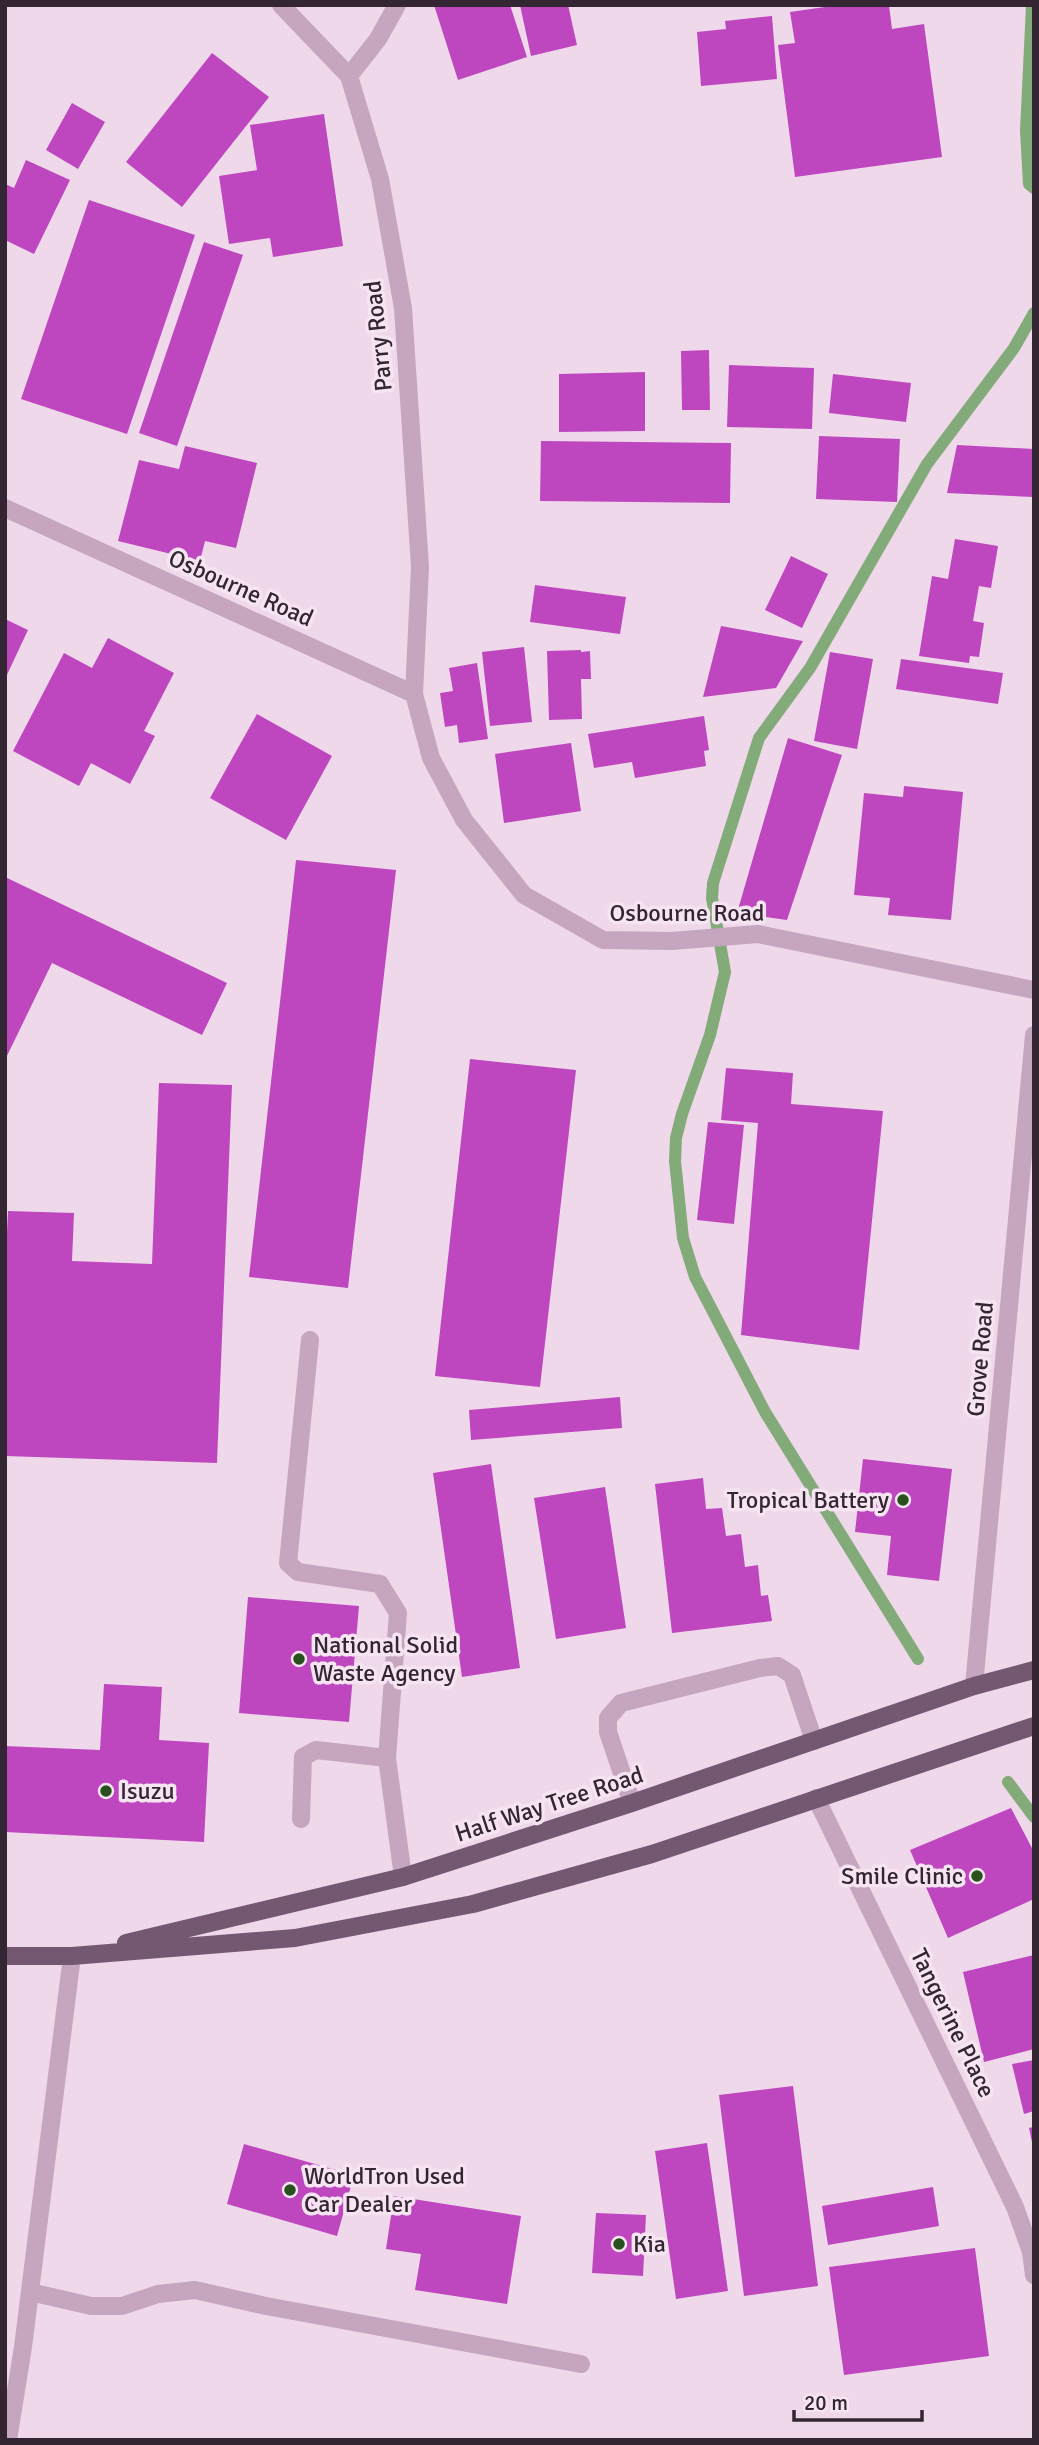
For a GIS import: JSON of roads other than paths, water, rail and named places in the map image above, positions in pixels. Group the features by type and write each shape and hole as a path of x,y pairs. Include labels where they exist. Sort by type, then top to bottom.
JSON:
{"main road":[{"name":"Half Way Tree Road","path":"72,1956 403,1877 632,1803 974,1686 1034,1670"},
{"name":"Half Way Tree Road","path":"5,1956 72,1956 295,1938 473,1905 652,1854 1034,1726"}],"street":[{"name":"Parry Road","path":"281,5 349,76 380,179 403,308 420,567 414,694"},
{"path":"349,76 378,39 397,5"},
{"name":"Osbourne Road","path":"5,508 414,694 431,758 464,820 524,895 603,940 672,942 747,935 783,938 1034,990"},
{"name":"Grove Road","path":"974,1686 1034,1035"},
{"path":"310,1340 288,1563 298,1572 380,1584 398,1613 387,1758 403,1877"},
{"path":"632,1803 608,1732 608,1718 621,1703 778,1666 792,1675 814,1741"},
{"path":"301,1819 303,1757 316,1750 387,1758"},
{"name":"Tangerine Place","path":"816,1798 1015,2207 1031,2252 1034,2274"},
{"path":"8,2440 30,2292 72,1956"},
{"path":"30,2292 91,2306 122,2306 158,2294 195,2290 266,2306 581,2364"}],"waterway":[{"path":"1032,5 1026,131 1029,184 1034,188"},
{"path":"918,1659 765,1412 695,1277 683,1238 675,1161 676,1138 710,1035 725,972 712,898 713,883 759,738 810,668 927,464 1014,348 1034,313"},
{"path":"1008,1782 1034,1817"}],"place":[{"name":"Tropical Battery","path":"903,1500"},
{"name":"National Solid Waste Agency","path":"299,1659"},
{"name":"Isuzu","path":"106,1791"},
{"name":"Smile Clinic","path":"977,1876"},
{"name":"WorldTron Used Car Dealer","path":"290,2190"},
{"name":"Kia","path":"619,2244"}]}
